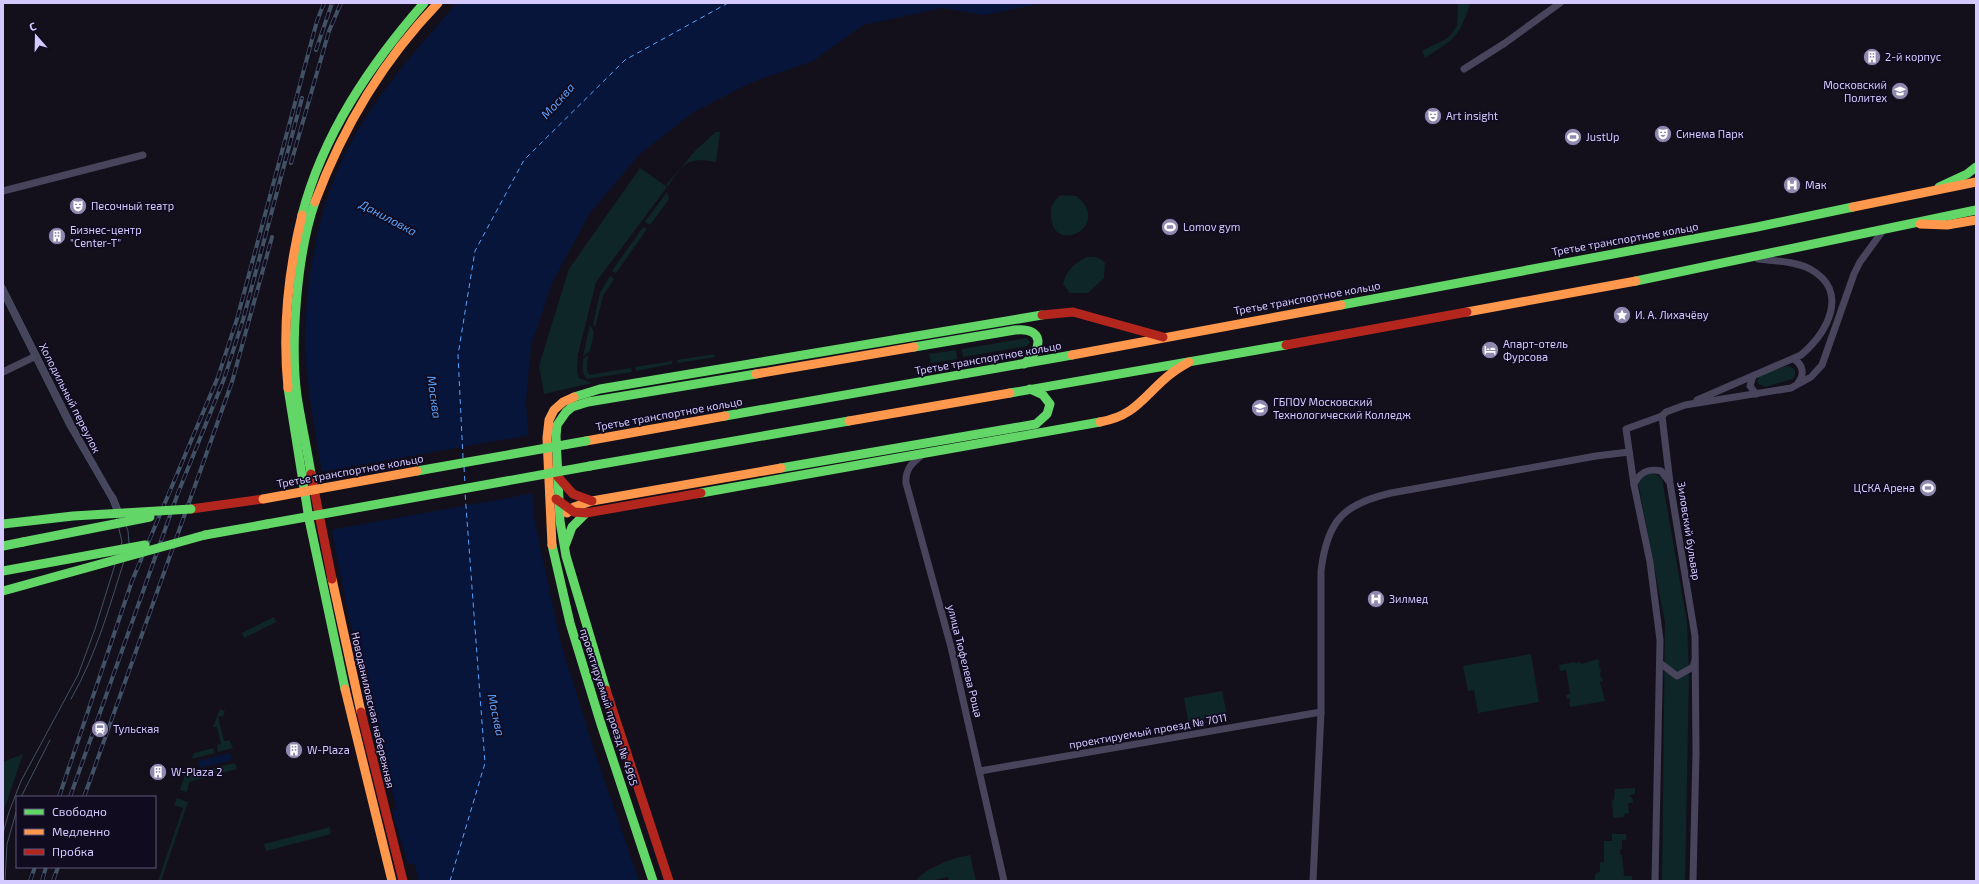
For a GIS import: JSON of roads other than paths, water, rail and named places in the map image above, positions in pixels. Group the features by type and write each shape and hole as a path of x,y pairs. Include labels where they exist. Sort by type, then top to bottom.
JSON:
{"main road":[{"name":"Новоданиловская набережная","path":"392,881 348,701 314,545 288,396 284,342 287,287 295,242 311,186 332,135 367,73 406,21 424,3"},
{"name":"Новоданиловская набережная","path":"402,881 375,772 324,544 297,395 295,371 295,318 304,244 314,206 330,163 356,111 375,82 416,27 438,3"},
{"path":"1932,191 1967,174 1976,167"},
{"name":"Третье транспортное кольцо","path":"3,545 191,509 262,499 1024,364 1757,227 1976,182"},
{"path":"3,571 590,466 1189,362 1597,288 1976,210"},
{"path":"1906,224 1947,224 1976,220"},
{"name":"проектируемый проезд № 4965","path":"653,881 600,721 570,623 554,559 551,537 547,438 549,420 554,410 563,402 584,393 600,389 1025,317 1066,312 1163,337"},
{"name":"проектируемый проезд № 4965","path":"669,881 600,672 564,548 560,521 556,436 556,422 560,416 574,406 1028,329 1033,331 1038,338 1038,348 1034,355 1024,364"},
{"path":"549,490 559,502 570,510 578,513 586,513 1114,420 1131,412 1169,375 1189,362"},
{"path":"551,537 560,521 570,510 592,501 1036,424 1044,419 1048,414 1048,400 1040,391 1028,389"},
{"path":"558,476 573,494 592,501"},
{"path":"3,524 74,516 191,509"},
{"path":"564,548 572,527 586,513"},
{"path":"3,591 205,535"}],"street":[{"path":"1464,70 1505,43 1560,3"},
{"path":"3,191 143,155"},
{"path":"1686,405 1790,388 1814,375 1822,365 1854,274 1860,262 1884,229"},
{"path":"1655,881 1660,663 1657,608 1634,485 1626,429 1686,405 1762,371 1794,359 1812,345 1822,333 1828,320 1832,304 1831,292 1825,281 1809,268 1786,262 1746,257"},
{"name":"Холодильный переулок","path":"3,290 70,424 100,479 113,499 120,515"},
{"path":"3,372 36,356"},
{"path":"1794,359 1800,363 1802,370 1802,378 1798,383"},
{"path":"1753,376 1750,386 1756,394"},
{"name":"Зиловский бульвар","path":"1664,414 1670,482 1695,636 1693,881"},
{"path":"1312,881 1321,712 1321,571 1323,556 1329,534 1341,516 1352,506 1371,498 1391,493 1596,456 1629,452"},
{"name":"улица Тюфелева Роща","path":"923,454 911,463 907,470 906,483 951,647 1004,881"},
{"path":"1634,485 1642,472 1654,469 1661,471 1670,482"},
{"path":"1660,663 1677,676 1693,667 1696,654"},
{"name":"проектируемый проезд № 7011","path":"980,771 1321,712"}],"water":[{"path":"457,3 1043,3 984,15 942,8 863,25 813,61 750,83 692,113 640,154 590,213 553,281 531,345 526,401 534,518 561,644 594,750 639,881 419,881 414,863 408,864 392,810 397,809 366,690 339,570 313,418 305,351 307,301 314,249 334,179 358,130 404,65"},
{"path":"230,753 232,760 200,768 198,761"}],"tram line":[{"path":"3,283 102,478 116,497 128,531 129,542 126,555 96,647 71,699"},
{"path":"3,298 67,426 110,500 116,516 122,542 95,629 78,675 21,781 3,833"},
{"path":"22,796 50,740"},
{"path":"5,881 7,844 16,812"}],"railway":[{"path":"59,796 132,581 218,377 237,319 317,21 324,3"},
{"path":"316,50 332,3"},
{"path":"291,163 329,31 341,3"},
{"path":"70,796 178,493 224,379 243,320 302,98"},
{"path":"84,796 232,382 272,237"},
{"path":"30,881 35,868"},
{"path":"42,881 46,868"},
{"path":"53,881 58,868"}],"place":[{"name":"2-й корпус","path":"1872,57"},
{"name":"Московский Политех","path":"1900,91"},
{"name":"Art insight","path":"1433,116"},
{"name":"Синема Парк","path":"1663,134"},
{"name":"JustUp","path":"1573,137"},
{"name":"Мак","path":"1792,185"},
{"name":"Песочный театр","path":"78,206"},
{"name":"Lomov gym","path":"1170,227"},
{"name":"Бизнес-центр \"Center-T\"","path":"57,236"},
{"name":"И. А. Лихачёву","path":"1622,315"},
{"name":"Апарт-отель Фурсова","path":"1490,350"},
{"name":"ГБПОУ Московский Технологический Колледж","path":"1260,408"},
{"name":"ЦСКА Арена","path":"1928,488"},
{"name":"Зилмед","path":"1376,599"},
{"name":"Тульская","path":"100,729"},
{"name":"W-Plaza","path":"294,750"},
{"name":"W-Plaza 2","path":"158,772"}],"water label":[{"name":"Москва","path":"558,101"},
{"name":"Даниловка","path":"388,218"},
{"name":"Москва","path":"434,397"},
{"name":"Москва","path":"496,715"}]}
